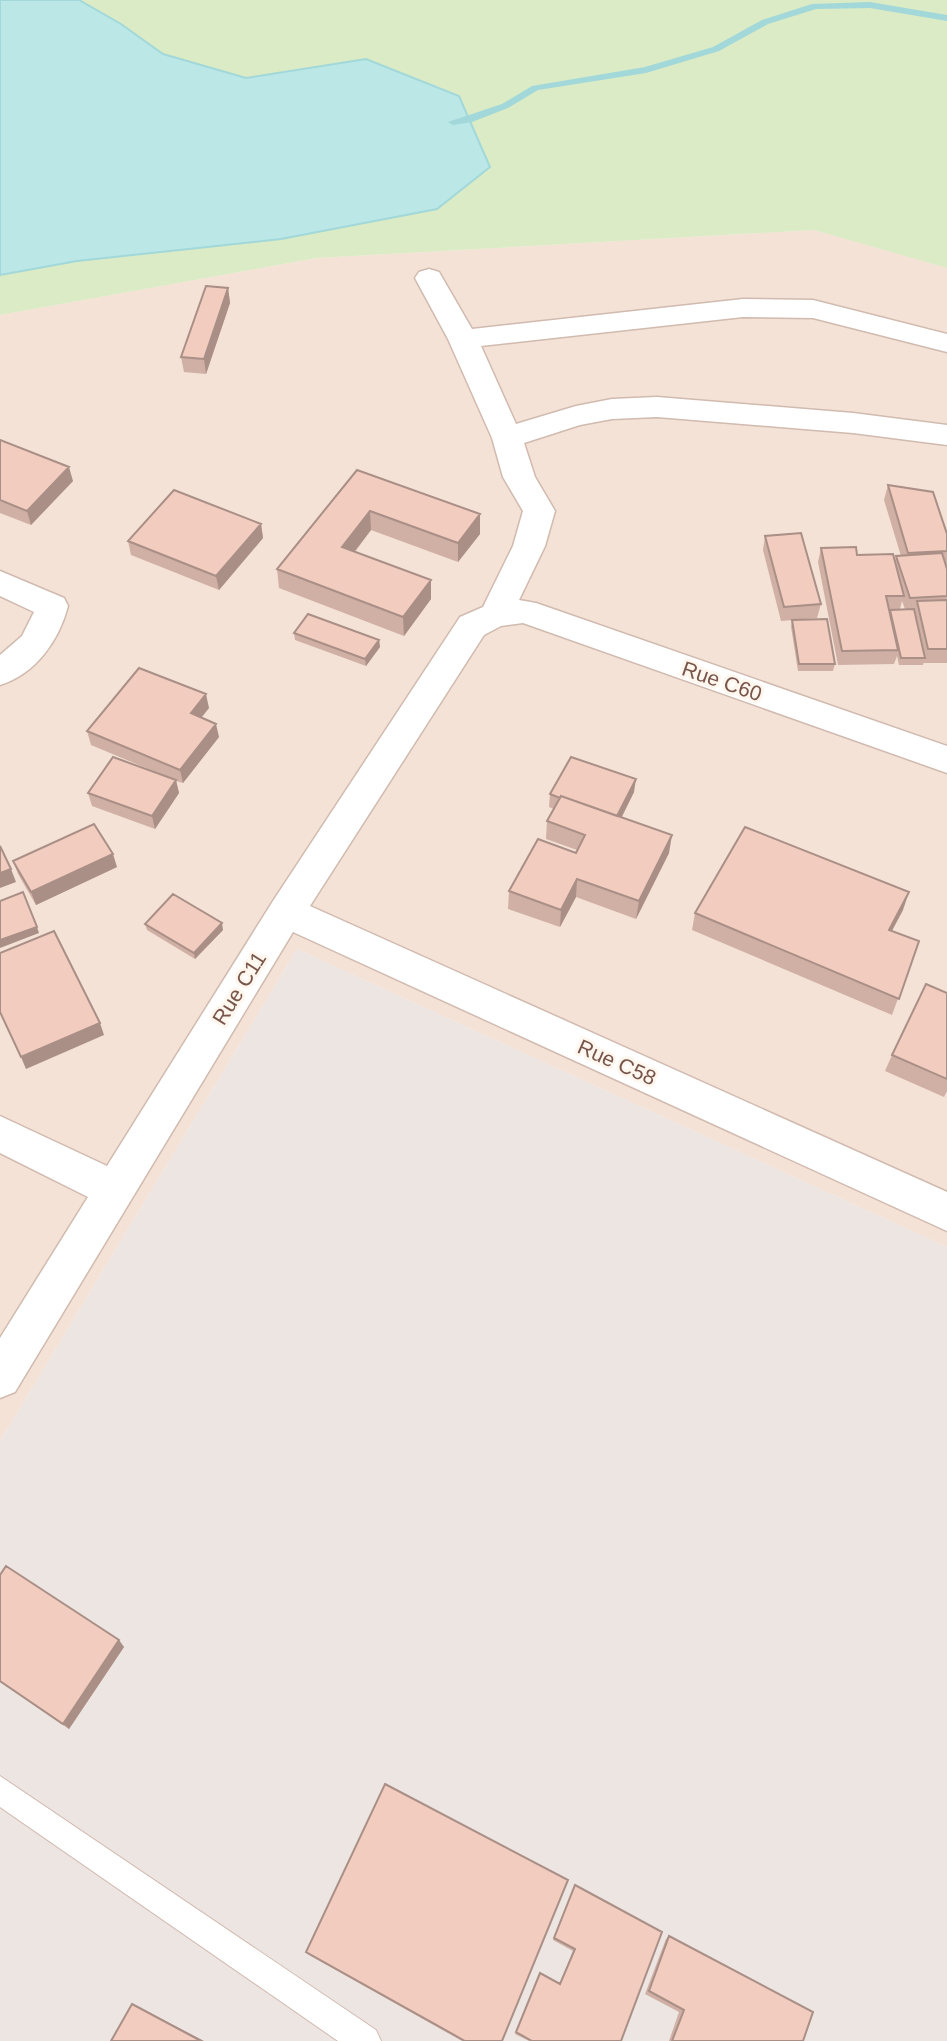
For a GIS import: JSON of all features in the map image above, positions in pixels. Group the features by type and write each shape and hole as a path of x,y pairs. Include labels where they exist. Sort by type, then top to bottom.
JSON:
{"street":[{"path":"429,278 463,339 507,438 519,477 539,511 528,546 495,615"},
{"path":"463,339 743,308 813,309 947,343"},
{"path":"507,438 588,414 657,407 816,419 947,435"},
{"path":"0,583 52,606 46,630 22,657 0,672"},
{"name":"Rue C60","path":"495,615 524,611 947,760"},
{"name":"Rue C11","path":"0,1377 286,912 472,626 495,615"},
{"name":"Rue C58","path":"286,912 947,1212"},
{"path":"0,1134 114,1189"}],"lane":[{"path":"0,1790 365,2041"}],"shaded area":[{"path":"814,230 947,268 947,1247 297,949 0,1441 0,315 317,258"},
{"path":"297,949 947,1247 947,2041 0,2041 0,1441"}],"green space":[{"path":"79,0 947,0 947,268 814,230 317,258 0,315 0,275 77,261 281,239 437,209 490,167 459,95 366,59 246,78 163,54 121,24"}],"water":[{"path":"0,0 79,0 121,24 163,54 246,78 366,59 459,96 490,167 437,209 281,239 77,261 0,275"}],"building":[{"path":"206,286 228,288 204,359 181,357"},
{"path":"0,440 69,467 27,511 0,500"},
{"path":"357,470 480,514 458,543 370,511 342,547 431,580 403,617 277,569"},
{"path":"888,485 933,492 947,534 947,551 908,553"},
{"path":"174,490 261,524 216,576 128,541"},
{"path":"801,533 821,604 784,607 765,536"},
{"path":"856,547 857,555 893,554 904,596 886,596 898,650 842,651 821,548"},
{"path":"942,553 947,569 947,596 910,598 896,556"},
{"path":"947,600 947,649 928,649 917,601"},
{"path":"914,609 925,658 901,658 890,610"},
{"path":"308,614 379,640 365,659 294,633"},
{"path":"827,619 835,664 799,664 792,620"},
{"path":"139,668 206,694 191,713 216,724 180,770 87,731"},
{"path":"113,757 176,780 152,816 88,793"},
{"path":"571,757 636,779 617,816 550,794"},
{"path":"561,796 672,835 639,901 577,879 561,910 509,891 538,839 576,853 585,835 547,821"},
{"path":"94,824 113,854 31,892 13,861"},
{"path":"745,827 909,892 889,930 919,941 899,999 695,913"},
{"path":"0,846 11,869 0,873"},
{"path":"23,892 37,927 0,940 0,901"},
{"path":"173,894 222,923 194,953 145,924"},
{"path":"54,931 100,1023 21,1057 0,1012 0,953"},
{"path":"926,984 947,993 947,1079 892,1055"},
{"path":"6,1566 119,1640 63,1724 0,1681 0,1575"},
{"path":"385,1784 568,1880 502,2041 465,2041 306,1952"},
{"path":"575,1885 662,1932 621,2041 532,2041 516,2032 540,1973 560,1984 575,1949 554,1938"},
{"path":"669,1936 813,2012 803,2041 672,2041 684,2010 649,1991"},
{"path":"132,2004 201,2041 111,2041"}],"waterway":[{"path":"453,122 469,120 505,106 535,88 646,70 716,49 765,22 815,6 870,5 947,18"}]}
